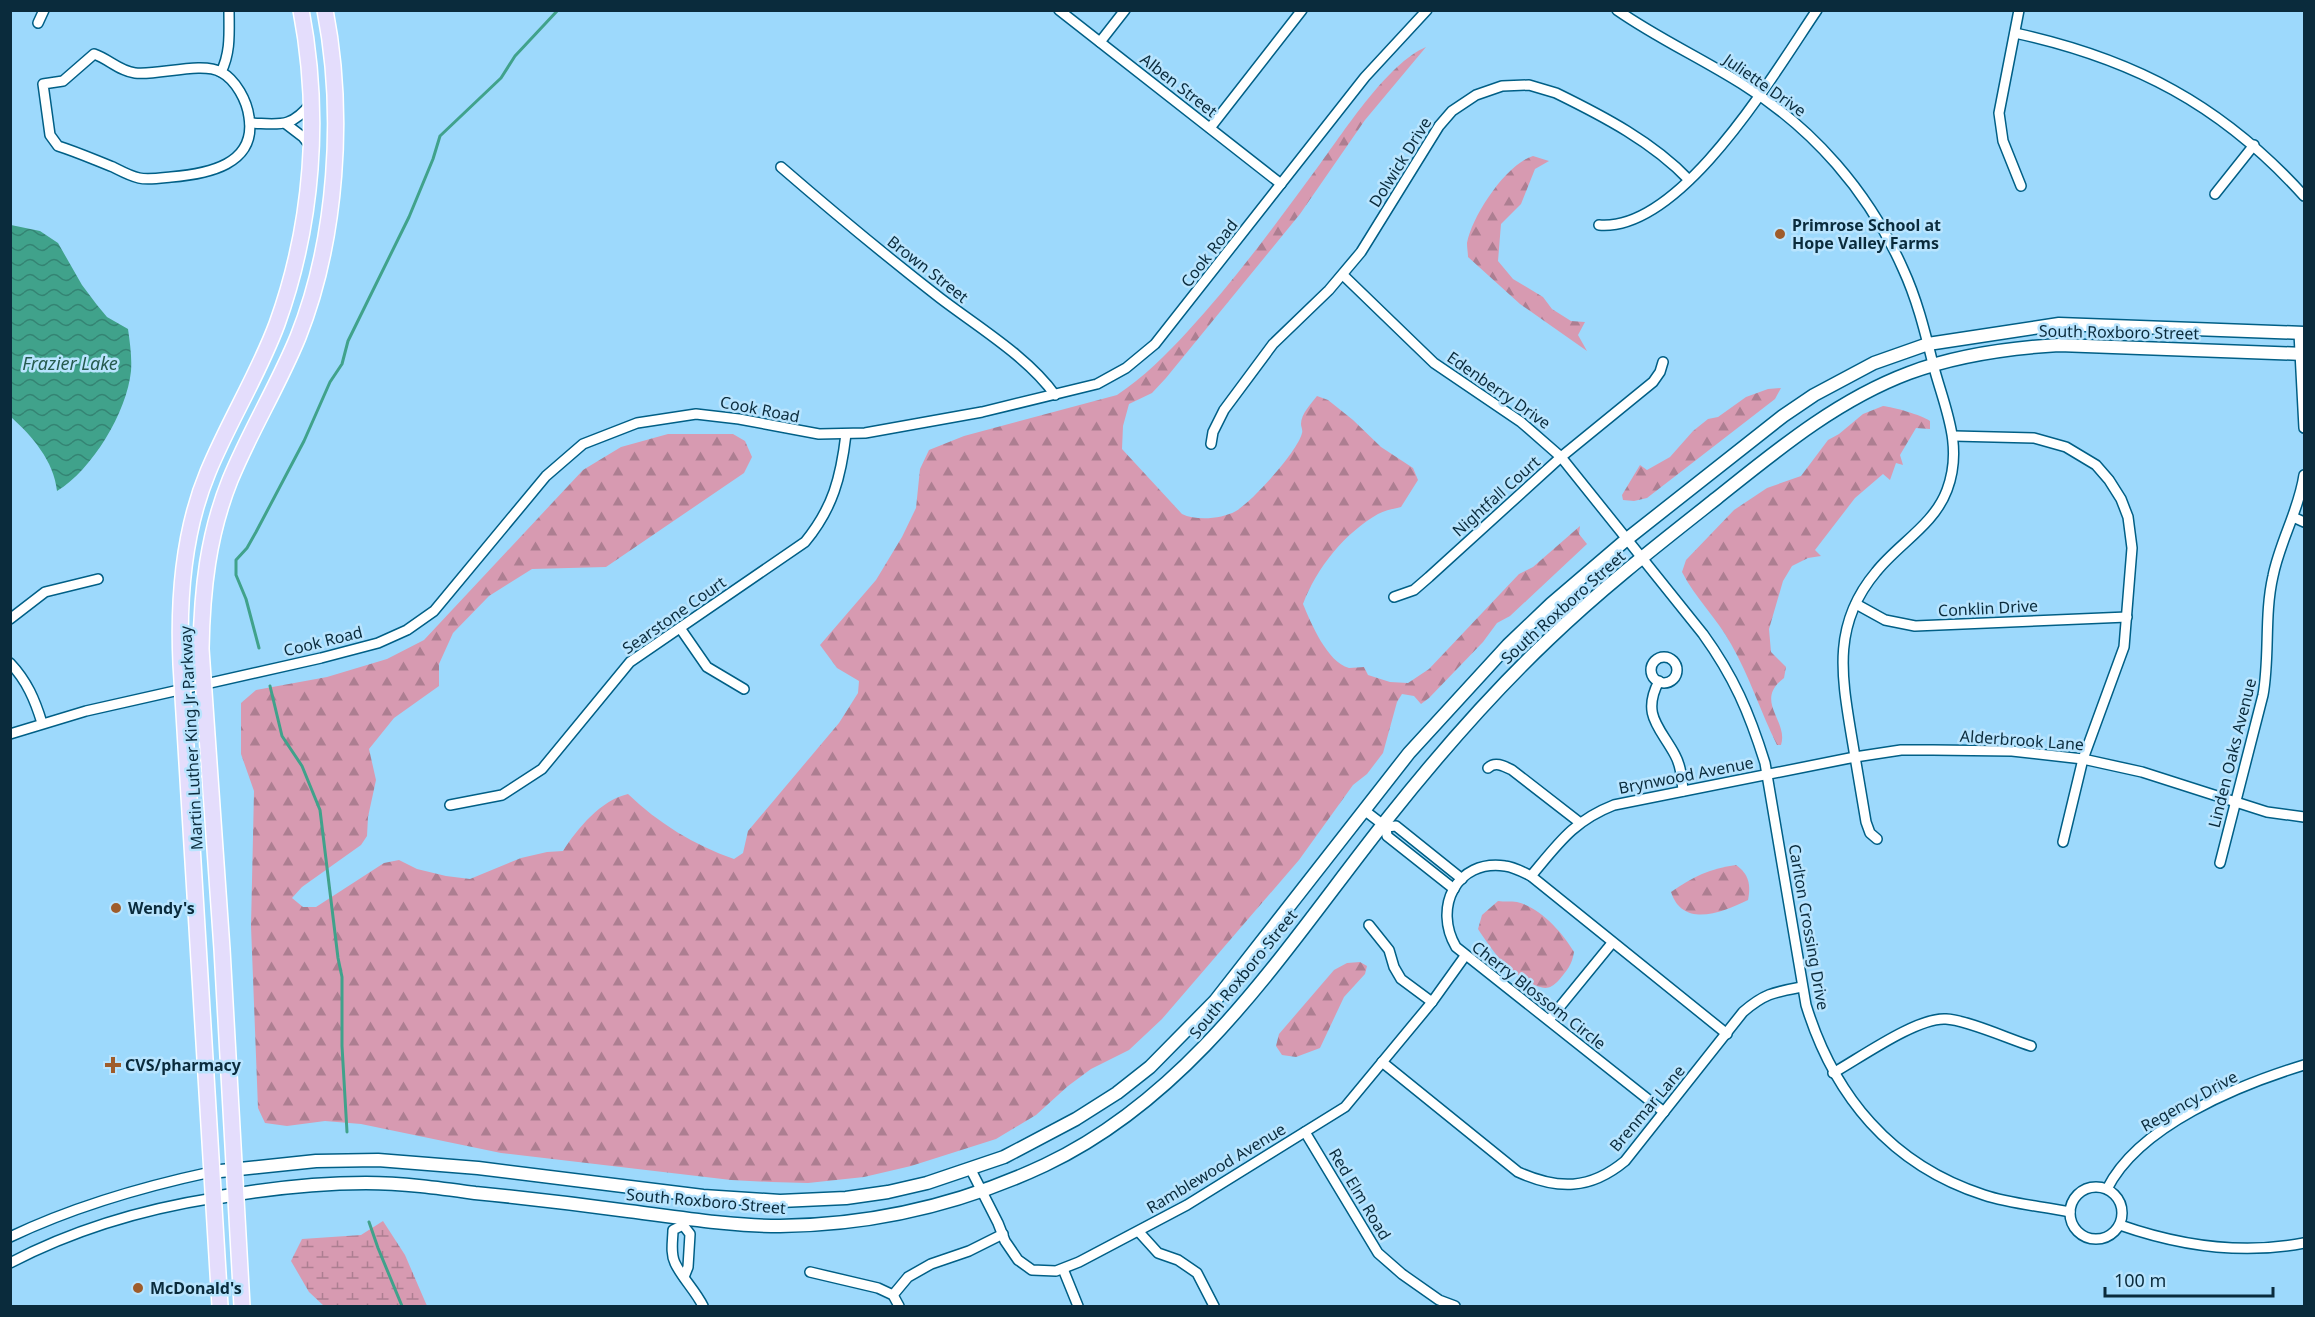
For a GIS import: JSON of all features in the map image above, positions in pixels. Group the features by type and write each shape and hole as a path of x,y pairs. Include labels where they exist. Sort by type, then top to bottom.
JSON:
{"main road":[{"name":"Martin Luther King Jr Parkway","path":"220,1306 180,607 190,529 207,473 258,370 285,298 304,218 311,148 312,102 311,78 301,10"},
{"name":"Martin Luther King Jr Parkway","path":"242,1306 201,609 204,575 212,535 231,479 274,391 298,335 324,240 332,196 336,105 333,60 325,10"}],"street":[{"path":"38,23 44,10"},
{"path":"221,72 229,49 229,10"},
{"name":"Alben Street","path":"1059,10 1281,184"},
{"path":"1100,42 1125,10"},
{"path":"1210,128 1302,10"},
{"name":"Cook Road","path":"10,734 42,723 183,688 321,658 391,639 423,620 448,597 546,476 583,444 638,423 696,414 738,419 810,433 846,435 971,414 1056,395 1108,379 1140,359 1179,316 1365,77 1427,10"},
{"name":"Juliette Drive","path":"1617,10 1743,85 1788,117 1812,138 1856,188 1884,232 1903,269 1929,344 1954,436 1953,473 1947,492 1928,521 1874,573 1856,604 1849,624 1842,667 1867,828 1877,839"},
{"path":"1631,20 1638,10"},
{"path":"1599,225 1617,224 1645,212 1689,180 1728,138 1817,10"},
{"path":"2019,10 1999,113 2002,141 2021,186"},
{"path":"2015,33 2087,51 2146,75 2201,106 2254,145 2304,196"},
{"path":"94,54 106,58 119,68 134,73 210,69 221,72 238,89 246,104 250,123 250,133 242,150 218,170 159,178 139,178 58,146 50,135 43,84 63,81 94,54"},
{"name":"Dolwick Drive","path":"1211,444 1215,426 1224,410 1274,344 1343,275 1375,231 1439,126 1461,104 1485,90 1518,85 1542,88 1556,93 1653,148 1689,180"},
{"path":"250,123 286,124 302,115 312,102"},
{"path":"286,124 303,137 311,148"},
{"path":"2215,194 2254,145"},
{"name":"Brown Street","path":"780,167 892,261 1023,361 1047,383 1056,395"},
{"name":"Edenberry Drive","path":"1343,275 1434,363 1521,422 1561,457 1627,539"},
{"name":"South Roxboro Street","path":"10,1237 105,1198 211,1172 316,1161 378,1160 478,1168 703,1196 780,1201 846,1198 888,1192 971,1170 1040,1140 1117,1093 1150,1067 1215,1001 1364,810 1441,716 1508,645 1551,604 1627,539 1814,394 1874,363 1929,344 2059,324 2302,333"},
{"path":"2302,333 2304,428"},
{"name":"South Roxboro Street","path":"10,1263 76,1235 133,1215 235,1194 313,1185 399,1185 683,1222 775,1226 875,1218 934,1206 981,1192 1048,1164 1083,1144 1130,1113 1164,1086 1226,1024 1447,746 1509,678 1567,622 1642,557 1755,467 1838,408 1872,389 1933,364 1983,353 2028,347 2060,345 2302,354"},
{"name":"Nightfall Court","path":"1394,597 1414,590 1561,457 1653,382 1663,362"},
{"name":"Searstone Court","path":"450,806 502,795 542,769 630,662 806,542 821,523 837,488 846,435"},
{"path":"1954,436 2023,437 2050,441 2081,454 2096,465 2109,480 2121,499 2131,530 2132,548 2124,647 2084,759 2063,842"},
{"name":"Linden Oaks Avenue","path":"2220,863 2264,695 2267,675 2269,596 2273,573 2300,498 2304,475"},
{"path":"2293,517 2304,522"},
{"name":"Carlton Crossing Drive","path":"1627,539 1724,663 1753,724 1767,774 1802,987 1815,1034 1833,1073 1872,1125 1913,1160 1938,1176 1985,1196 2011,1203 2070,1212"},
{"path":"10,619 45,592 98,579"},
{"name":"Conklin Drive","path":"1856,604 1886,620 1915,626 2127,617"},
{"path":"680,628 707,667 744,689"},
{"path":"10,663 25,681 33,696 42,723"},
{"path":"1659,681 1653,698 1654,718 1659,732 1679,765 1683,791"},
{"name":"Alderbrook Lane","path":"1767,774 1893,751 2013,751 2084,759 2142,772 2266,812 2304,817"},
{"path":"1488,768 1494,764 1512,770 1579,822"},
{"name":"Brynwood Avenue","path":"1531,876 1564,836 1579,822 1614,805 1767,774"},
{"path":"1364,810 1384,826 1387,836 1454,889"},
{"path":"1384,826 1396,826 1462,879"},
{"name":"Cherry Blossom Circle","path":"1664,1112 1465,956 1452,939 1446,921 1447,905 1454,889 1462,879 1469,873 1492,865 1512,867 1531,876 1727,1034"},
{"path":"1369,926 1389,950 1394,967 1401,979 1432,1002"},
{"path":"1549,1020 1612,943"},
{"name":"Ramblewood Avenue","path":"971,1170 1018,1260 1032,1270 1063,1269 1139,1232 1247,1169 1345,1107 1432,1002 1465,956"},
{"name":"Brenmar Lane","path":"1382,1062 1509,1165 1528,1177 1549,1184 1574,1185 1615,1169 1632,1152 1743,1012 1759,998 1775,992 1802,987"},
{"path":"1833,1073 1914,1027 1933,1019 1952,1019 2031,1046"},
{"name":"Regency Drive","path":"2107,1189 2112,1178 2134,1152 2158,1132 2247,1085 2304,1065"},
{"name":"Red Elm Road","path":"1305,1132 1378,1253 1402,1274 1439,1300 1455,1306"},
{"path":"2090,1187 2107,1189 2114,1193 2122,1208 2120,1225 2107,1237 2090,1239 2075,1229 2070,1212 2071,1204 2082,1191 2090,1187"},
{"path":"684,1277 688,1268 690,1234 683,1222 673,1230 674,1262 684,1277 695,1290 703,1306"},
{"path":"2120,1225 2171,1241 2210,1247 2264,1248 2304,1243"},
{"path":"1139,1232 1158,1253 1178,1260 1197,1273 1214,1306"},
{"path":"893,1295 908,1277 931,1264 969,1251 1003,1234"},
{"path":"1063,1269 1078,1306"},
{"path":"810,1272 878,1288 893,1295 899,1306"}],"green space":[{"path":"1426,47 1365,120 1300,214 1166,378 1152,393 1129,404 1123,426 1122,449 1182,514 1202,518 1224,516 1243,506 1284,463 1299,441 1304,413 1317,396 1328,400 1381,447 1413,468 1418,480 1401,507 1378,514 1343,541 1324,564 1303,604 1321,641 1334,658 1349,668 1364,667 1368,675 1390,682 1408,683 1429,669 1519,574 1533,567 1580,526 1579,534 1587,544 1510,616 1497,623 1483,642 1429,698 1421,704 1414,696 1402,694 1397,702 1383,753 1367,774 1353,785 1299,860 1162,1019 1129,1050 1091,1069 1036,1115 996,1139 911,1166 864,1177 808,1183 731,1180 501,1153 361,1124 325,1121 287,1126 265,1123 258,1108 251,926 254,791 241,754 241,703 256,690 327,677 387,659 424,640 583,470 621,447 668,434 733,434 745,441 752,457 744,473 606,567 532,569 489,596 453,633 439,664 439,686 394,718 369,749 376,780 368,817 367,836 361,845 302,887 292,898 303,907 316,907 384,863 399,860 417,869 470,879 521,858 563,851 591,816 608,802 628,794 677,832 734,859 743,853 748,831 839,723 858,693 859,681 837,668 820,645 876,580 902,537 916,508 920,469 929,450 964,436 1117,395 1136,381 1171,349 1223,291 1382,82 1412,55"},
{"path":"1533,156 1549,161 1535,169 1521,204 1501,224 1498,261 1513,279 1543,297 1552,309 1571,321 1585,322 1578,335 1587,351 1520,304 1468,257 1467,243 1470,232 1492,192 1512,169"},
{"path":"1781,388 1775,399 1647,498 1634,501 1623,500 1622,495 1640,465 1647,470 1670,457 1693,431 1708,419 1718,417 1746,397 1768,389"},
{"path":"1883,406 1926,419 1930,421 1930,429 1916,428 1900,455 1903,465 1896,463 1890,480 1883,474 1855,498 1815,550 1821,556 1808,558 1792,566 1783,581 1769,629 1771,652 1786,667 1784,678 1775,686 1772,695 1772,703 1782,736 1781,745 1777,745 1731,644 1682,572 1686,560 1734,510 1767,488 1801,476 1828,440 1863,414"},
{"path":"1736,865 1744,872 1748,880 1748,900 1727,909 1694,914 1685,911 1671,892 1710,871"},
{"path":"1498,901 1517,902 1534,909 1557,929 1574,952 1567,970 1552,986 1539,987 1514,972 1495,953 1478,929 1482,915"},
{"path":"1360,962 1367,966 1365,974 1344,997 1320,1048 1296,1057 1282,1055 1276,1046 1279,1034 1334,970 1347,963"},
{"path":"383,1221 405,1255 427,1306 324,1306 309,1292 291,1261 302,1239 361,1235"}],"water":[{"name":"Frazier Lake","path":"11,225 40,231 58,243 82,285 97,305 107,317 128,329 131,371 123,404 95,455 83,469 57,491 47,459 27,432 11,417"}],"waterway":[{"path":"259,648 246,599 236,575 236,560 247,548 256,532 304,441 330,382 342,364 348,341 409,217 440,136 501,78 515,56 558,10"},
{"path":"270,686 282,736 302,766 320,810 342,977 342,1046 347,1132"},
{"path":"369,1222 402,1306"}],"place":[{"name":"Primrose School at Hope Valley Farms","path":"1780,234"},
{"name":"Wendy's","path":"116,908"},
{"name":"CVS/pharmacy","path":"113,1065"},
{"name":"McDonald's","path":"138,1288"}]}
